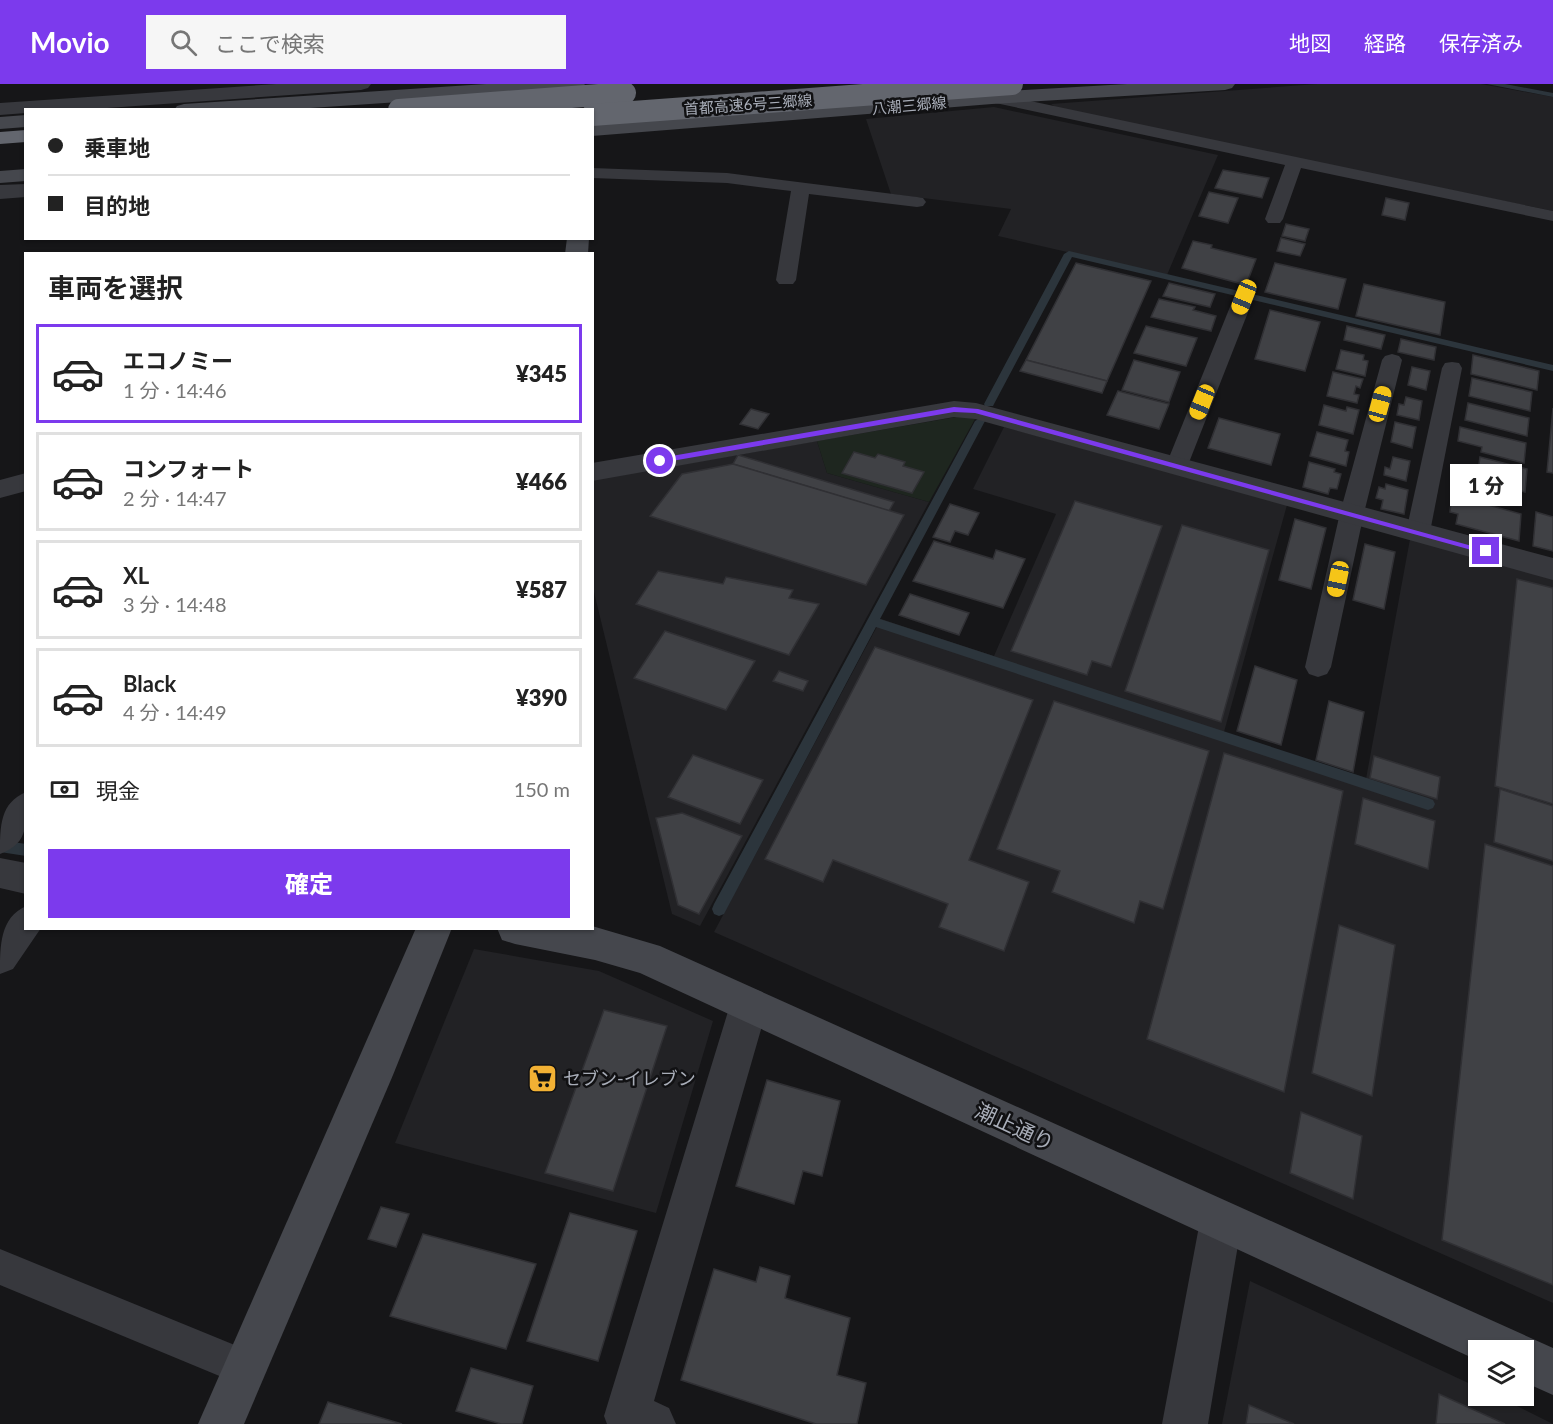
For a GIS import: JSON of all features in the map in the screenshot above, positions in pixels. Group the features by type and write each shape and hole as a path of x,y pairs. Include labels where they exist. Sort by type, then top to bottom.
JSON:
{"highway":[{"name":"首都高速6号三郷線","path":"426,108 754,84"},
{"name":"首都高速6号三郷線","path":"594,116 1012,84"},
{"path":"0,138 24,136"},
{"path":"0,160 24,158"}],"main road":[{"path":"209,108 474,87 575,84"},
{"path":"594,125 613,84"},
{"name":"八潮三郷線","path":"594,129 992,98 1225,84"},
{"path":"0,123 24,121"},
{"path":"0,177 24,175"},
{"path":"221,1424 374,1075 433,930"},
{"name":"潮止通り","path":"526,930 596,943 647,958 1484,1340"},
{"path":"1534,1363 1553,1372"}],"street":[{"path":"73,104 89,84"},
{"path":"0,109 361,84"},
{"path":"0,192 24,190"},
{"path":"594,472 954,410 976,411 1553,569"},
{"path":"0,489 24,483"},
{"path":"0,838 24,808"},
{"path":"0,873 24,879"},
{"path":"0,957 24,925"},
{"path":"653,1424 627,1416 749,1005"},
{"path":"1185,1424 1221,1221"}],"lane":[{"path":"992,98 1553,216"},
{"path":"1274,219 1295,162"},
{"path":"594,173 727,178 917,202"},
{"path":"786,280 801,187"},
{"path":"1177,465 1244,297"},
{"path":"1318,667 1353,513 1392,360"},
{"path":"1418,532 1452,368"},
{"path":"0,1267 246,1368"}],"shaded area":[{"path":"1317,84 1481,84 1553,97 1553,211 1058,109 1051,104"},
{"path":"994,107 1218,155 1167,275 998,236 1011,209 891,194 866,119"},
{"path":"962,416 975,419 929,502 827,473 817,441"},
{"path":"1004,427 1287,505 1224,732 1366,779 1410,539 1553,578 1553,1303 714,932 881,619 994,656 1056,514 973,489"},
{"path":"817,441 827,473 929,502 700,926 672,914 594,592 594,480"},
{"path":"474,949 599,971 713,1021 656,1213 395,1143"},
{"path":"1250,1281 1468,1383 1468,1406 1517,1406 1553,1424 1222,1424"}],"building":[{"path":"1223,170 1269,178 1262,198 1215,188"},
{"path":"1209,192 1238,198 1228,223 1199,216"},
{"path":"1386,198 1409,203 1405,220 1382,215"},
{"path":"1286,224 1309,229 1305,241 1282,236"},
{"path":"1281,238 1305,244 1300,256 1277,251"},
{"path":"1193,241 1256,259 1246,285 1182,268"},
{"path":"1076,263 1151,281 1107,381 1026,360"},
{"path":"1275,263 1346,279 1338,309 1265,292"},
{"path":"1169,283 1215,294 1210,307 1163,296"},
{"path":"1364,284 1445,302 1440,335 1356,316"},
{"path":"1159,299 1195,307 1193,310 1216,316 1211,331 1151,317"},
{"path":"1270,310 1320,322 1305,371 1255,359"},
{"path":"1146,326 1197,338 1186,366 1134,353"},
{"path":"1347,326 1385,335 1381,349 1344,340"},
{"path":"1401,339 1436,347 1434,360 1398,352"},
{"path":"1341,350 1364,355 1363,360 1368,361 1365,376 1336,369"},
{"path":"1473,355 1539,371 1537,390 1471,374"},
{"path":"1026,360 1107,381 1102,393 1020,371"},
{"path":"1134,360 1180,372 1169,402 1122,390"},
{"path":"1412,367 1430,371 1426,390 1408,385"},
{"path":"1333,372 1363,379 1360,388 1356,386 1354,394 1359,395 1357,403 1327,396"},
{"path":"1472,378 1532,392 1530,411 1469,396"},
{"path":"1118,391 1169,404 1159,429 1107,415"},
{"path":"1406,397 1422,401 1419,420 1397,415 1399,404 1404,405"},
{"path":"1468,403 1529,418 1527,436 1465,420"},
{"path":"1324,405 1346,411 1347,407 1359,410 1353,434 1319,425"},
{"path":"1553,408 1553,473 1547,472"},
{"path":"751,409 769,414 758,429 740,424"},
{"path":"1219,418 1280,434 1271,465 1208,448"},
{"path":"1395,422 1416,427 1412,448 1391,442"},
{"path":"1460,427 1526,443 1524,463 1481,452 1482,447 1458,441"},
{"path":"1317,432 1348,440 1345,451 1349,452 1346,466 1310,456"},
{"path":"854,452 875,458 878,454 905,462 903,466 924,472 912,493 842,473"},
{"path":"738,455 894,502 889,511 733,464"},
{"path":"1393,457 1410,461 1406,481 1384,475 1385,467 1390,469"},
{"path":"1480,457 1527,469 1525,492 1477,479"},
{"path":"1309,462 1335,469 1334,472 1341,474 1337,489 1330,488 1328,494 1303,487"},
{"path":"733,464 904,515 866,585 650,516 682,474"},
{"path":"1386,484 1408,490 1404,514 1381,509 1383,500 1376,498 1379,487 1385,489"},
{"path":"1452,495 1521,514 1519,541 1456,524 1458,514 1450,512"},
{"path":"1075,501 1162,526 1111,667 1092,661 1087,675 1011,651"},
{"path":"950,504 979,513 968,535 955,531 950,542 933,537"},
{"path":"1536,512 1553,517 1553,551 1533,546"},
{"path":"1295,519 1326,528 1311,589 1279,580"},
{"path":"1182,525 1269,550 1221,722 1125,691"},
{"path":"934,541 993,559 996,550 1025,559 1003,608 913,581"},
{"path":"1365,544 1395,552 1384,609 1353,600"},
{"path":"658,571 723,584 726,577 793,590 789,598 819,604 789,655 636,604"},
{"path":"1517,579 1553,588 1553,804 1495,786"},
{"path":"910,594 969,613 959,635 899,615"},
{"path":"665,631 755,661 726,710 634,678"},
{"path":"875,647 1033,700 969,860 1029,882 1004,951 939,927 948,904 833,860 823,882 765,859"},
{"path":"1255,666 1297,680 1281,745 1237,731"},
{"path":"779,671 808,681 803,691 773,681"},
{"path":"1054,701 1209,751 1163,909 1140,901 1134,923 1052,892 1060,871 997,849"},
{"path":"1329,701 1364,712 1353,772 1316,760"},
{"path":"1224,753 1343,791 1284,1092 1147,1039"},
{"path":"693,755 763,780 740,824 668,797"},
{"path":"1374,756 1440,777 1437,799 1370,778"},
{"path":"1500,789 1553,806 1553,861 1494,842"},
{"path":"1363,798 1435,821 1428,869 1355,844"},
{"path":"682,813 742,836 699,914 678,905 656,818"},
{"path":"1485,844 1553,866 1553,1285 1442,1240"},
{"path":"1339,925 1395,945 1372,1096 1312,1073"},
{"path":"604,1010 667,1026 613,1191 545,1173"},
{"path":"767,1080 840,1101 822,1176 803,1171 794,1204 736,1186"},
{"path":"1301,1112 1362,1136 1353,1199 1290,1173"},
{"path":"381,1207 409,1214 396,1247 368,1239"},
{"path":"570,1213 637,1231 598,1361 527,1341"},
{"path":"423,1234 536,1264 506,1349 390,1316"},
{"path":"760,1267 790,1276 785,1298 850,1318 837,1375 866,1383 857,1424 816,1424 681,1380 714,1269 756,1282"},
{"path":"471,1368 533,1386 522,1424 501,1424 456,1411"},
{"path":"1439,1394 1505,1424 1436,1424"},
{"path":"328,1402 402,1424 319,1424"},
{"path":"1249,1405 1294,1424 1246,1424"}],"waterway":[{"path":"1491,84 1553,95"},
{"path":"989,404 1069,254 1553,368"},
{"path":"873,621 980,421"},
{"path":"719,909 873,621"},
{"path":"873,621 1428,804"},
{"path":"0,846 24,850"}],"place":[{"name":"セブン-イレブン","path":"542,1078"}],"route":[{"path":"660,461 954,410 976,411 1486,551"}]}
